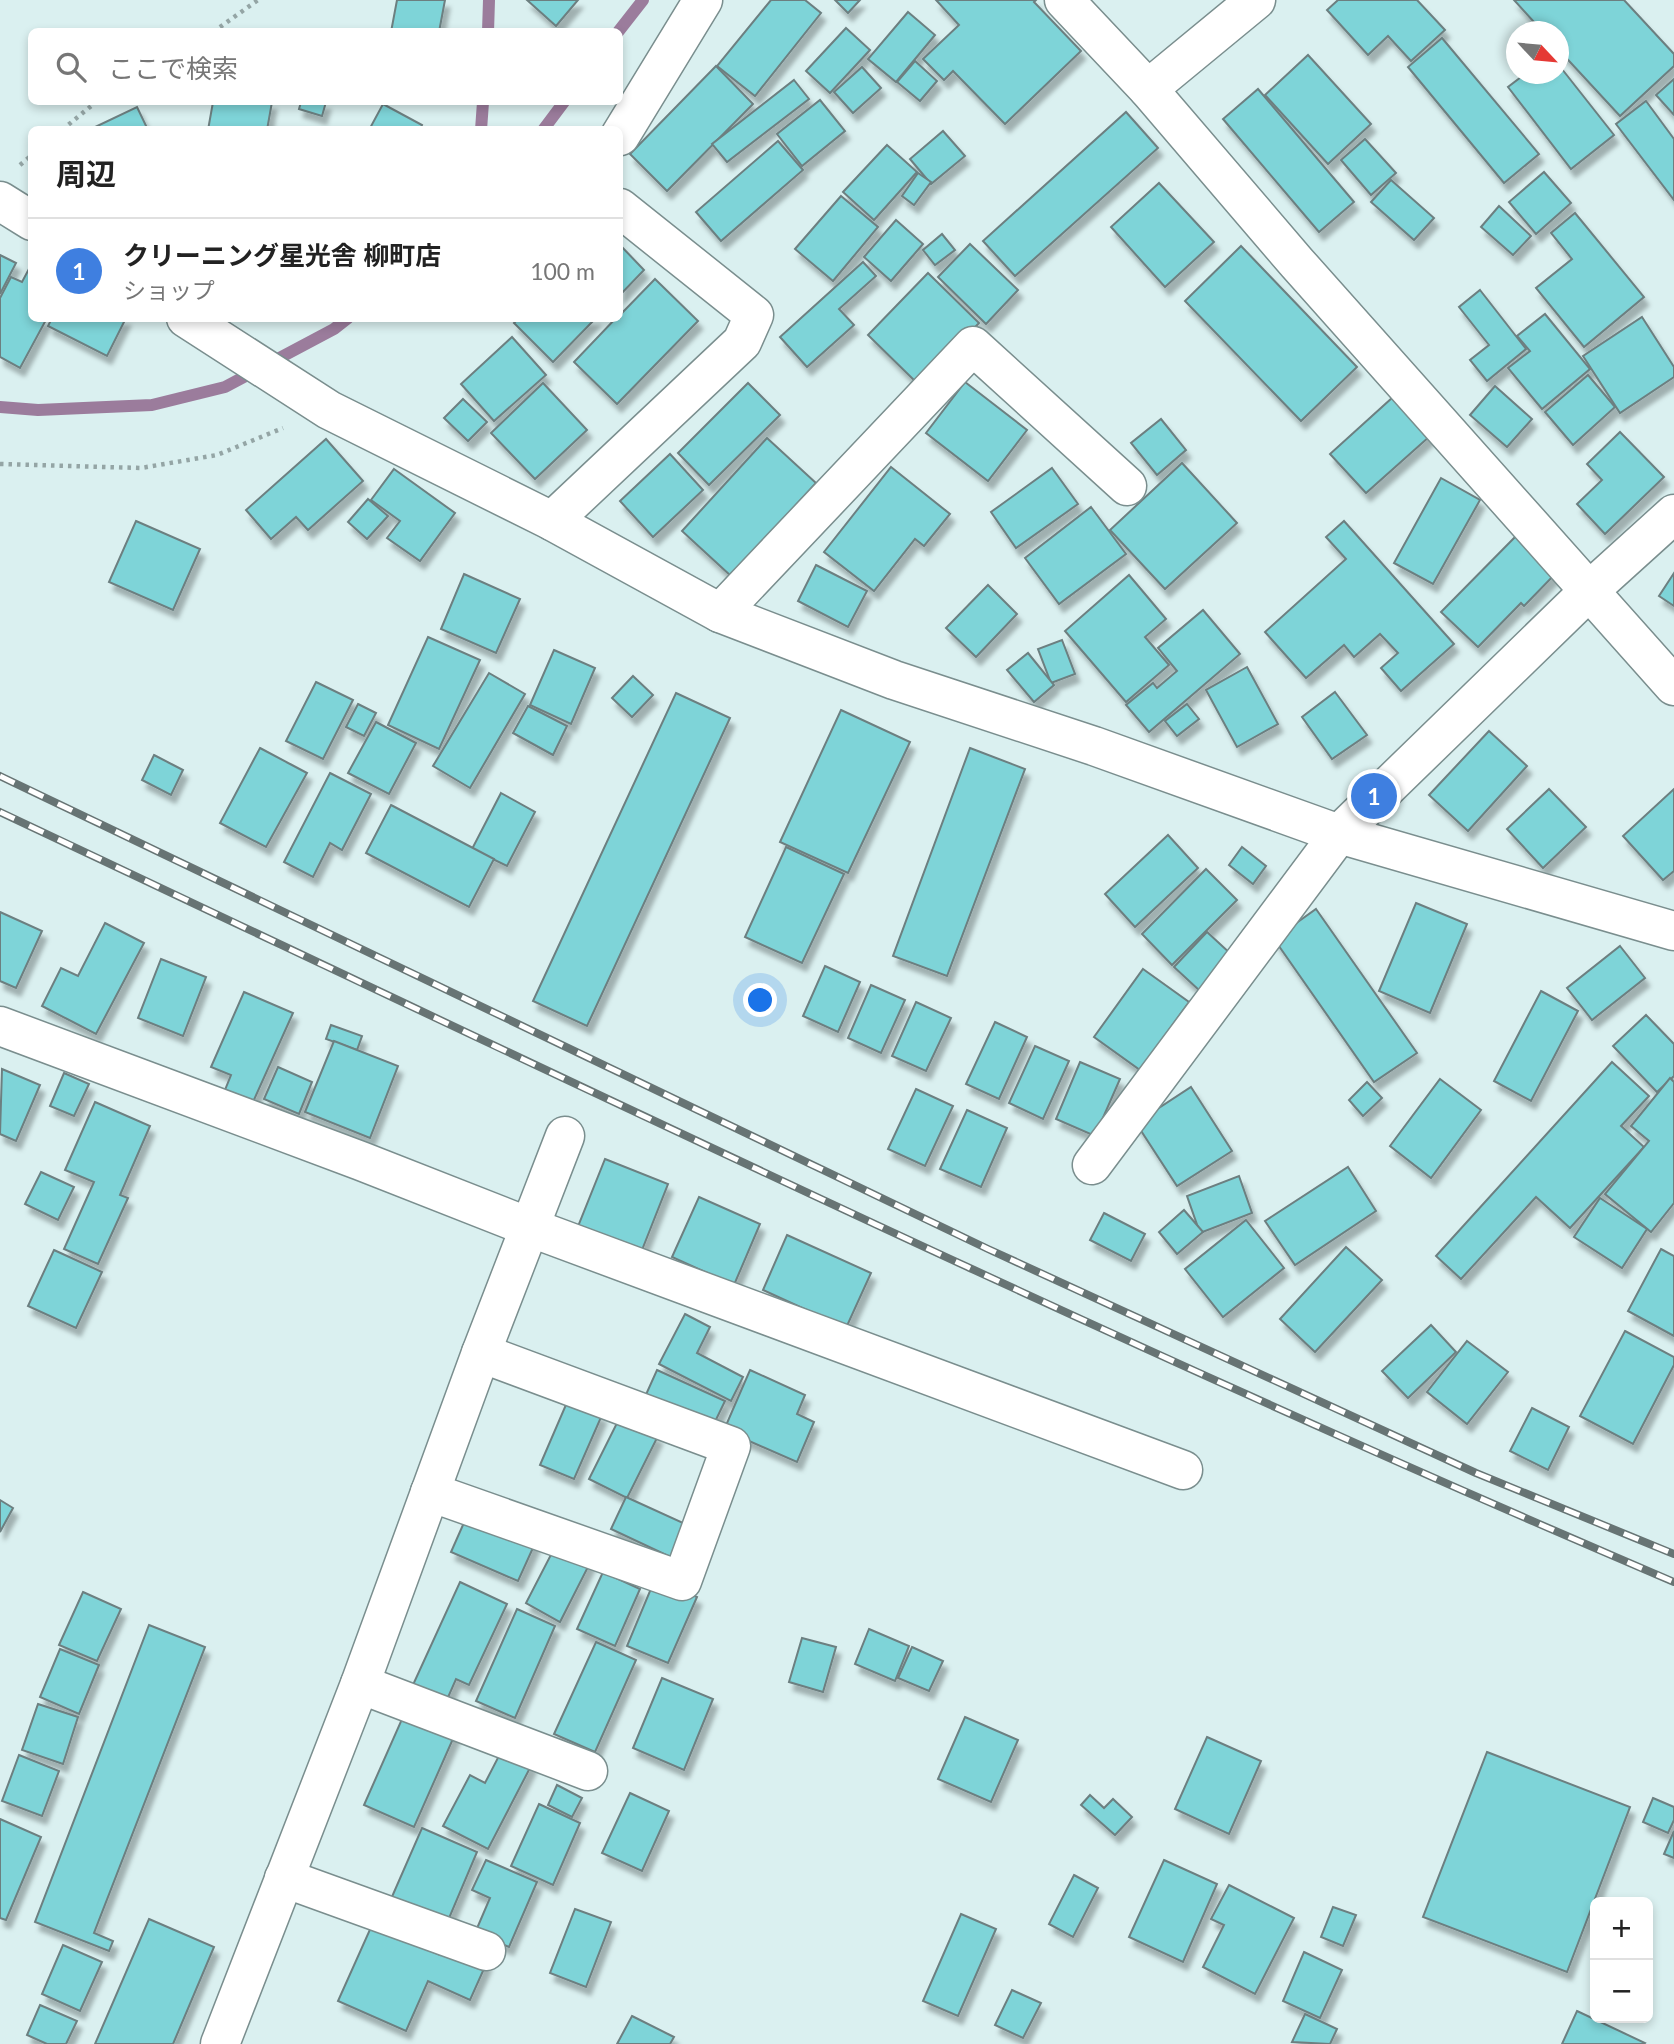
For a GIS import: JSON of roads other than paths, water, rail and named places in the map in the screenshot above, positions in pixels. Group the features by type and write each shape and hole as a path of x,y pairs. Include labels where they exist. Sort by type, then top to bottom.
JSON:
{"street":[{"path":"623,131 703,0"},
{"path":"1065,0 1148,89 1297,263 1674,686"},
{"path":"1148,89 1256,0"},
{"path":"0,201 28,218"},
{"path":"552,521 742,342 754,315 623,210"},
{"path":"199,327 320,404 552,521 720,613 894,681 1094,746 1339,834 1674,931"},
{"path":"720,613 973,346 1127,486"},
{"path":"1092,1165 1339,834 1590,590 1674,514"},
{"path":"0,1026 529,1227 1183,1470"},
{"path":"220,2044 360,1684 481,1353 565,1136"},
{"path":"430,1492 682,1581 731,1446 481,1353"},
{"path":"360,1684 588,1771"},
{"path":"284,1878 486,1951"}],"waterway":[{"path":"488,28 489,0"},
{"path":"621,28 643,0"},
{"path":"481,126 483,105"},
{"path":"546,126 562,105"},
{"path":"0,407 38,410 152,405 225,387 343,322"}],"railway":[{"path":"0,776 988,1249 1476,1473 1674,1554"},
{"path":"0,812 1043,1302 1674,1582"}],"place":[{"name":"クリーニング星光舎 柳町店","path":"1374,796"}]}
